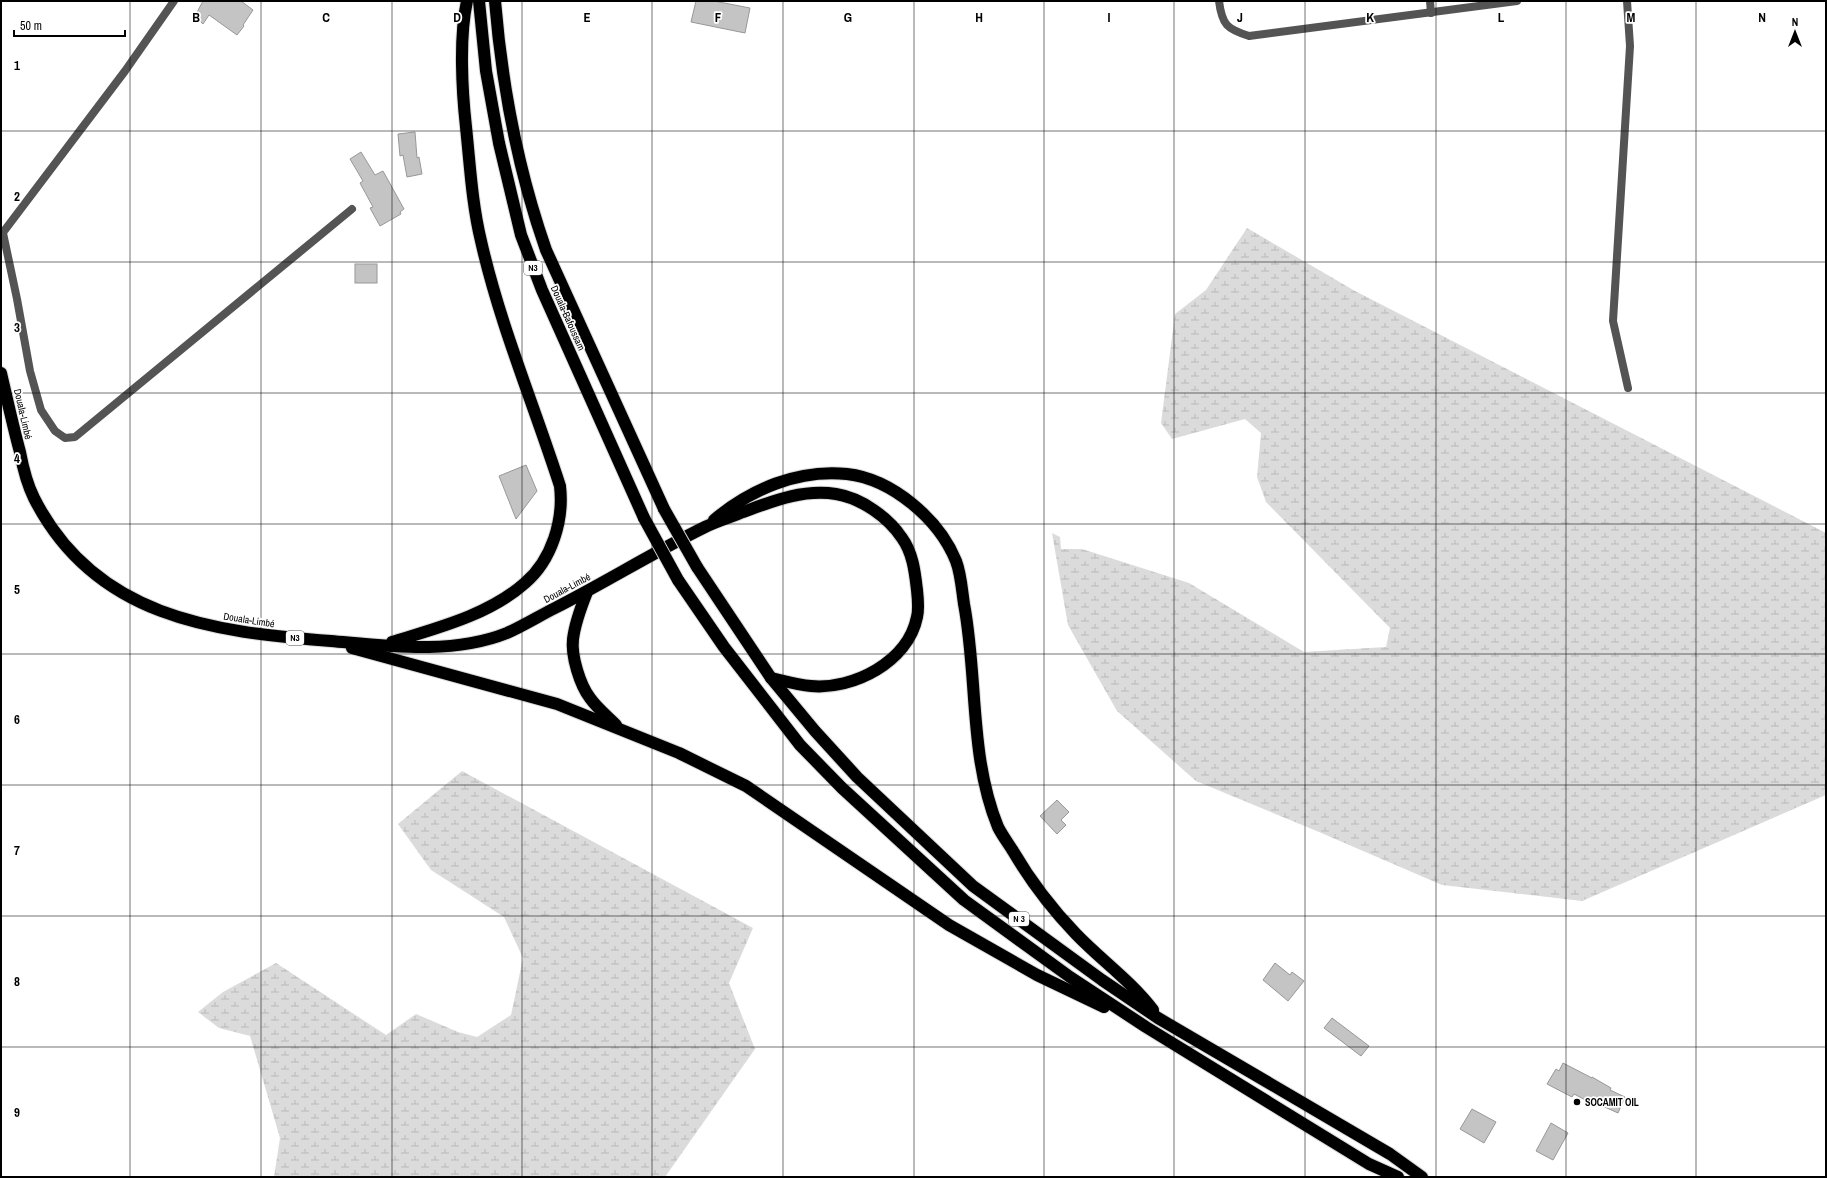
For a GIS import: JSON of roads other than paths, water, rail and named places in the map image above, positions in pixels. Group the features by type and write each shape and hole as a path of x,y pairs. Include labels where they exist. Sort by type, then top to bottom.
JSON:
{"highway":[{"path":"383,645 450,623 482,610 526,583 542,562 552,545 558,526 562,500 560,486 496,300 480,241 475,210 463,101 463,57 465,11 467,1"},
{"name":"Douala-Bafoussam","path":"479,1 487,78 499,142 521,236 545,297 644,518 678,580"},
{"name":"Douala-Bafoussam","path":"495,1 503,73 517,148 534,215 546,250 664,509 696,567"},
{"name":"Douala-Limbé","path":"1,373 24,471 33,496 52,528 78,560 112,588 143,605 175,617 237,631 328,641 383,645 451,646 485,639 505,634 587,592 708,526"},
{"path":"708,526 734,504 752,493 789,479 809,475 833,473 872,480 902,497 927,517 944,540 956,562 968,627 976,723 984,782 999,828 1028,876 1071,928 1124,977 1144,998 1158,1018"},
{"path":"708,526 786,497 814,492 838,494 863,503 886,520 903,540 914,567 918,602 917,618 909,637 898,652 885,664 873,672 855,680 832,685 812,686 771,678"},
{"name":"N 3","path":"696,567 771,678 815,731 857,777 973,886 1102,980 1158,1018 1390,1154 1422,1177"},
{"name":"N 3","path":"678,580 729,653 800,745 842,788 964,900 1070,978 1146,1027 1369,1164 1398,1177"},
{"path":"587,592 578,617 573,641 577,669 582,686 590,699 618,728"},
{"path":"328,641 557,704 679,752 746,786 950,925 1037,975 1146,1027"}],"street":[{"path":"174,1 125,71 2,234 18,299 30,371 41,410 55,431 65,438 75,437 352,209"},
{"path":"1219,1 1221,16 1232,30 1250,36 1517,1"},
{"path":"1430,1 1432,12"},
{"path":"1627,1 1630,46 1613,321 1628,388"}],"place":[{"name":"SOCAMIT OIL","path":"1577,1102"}]}
